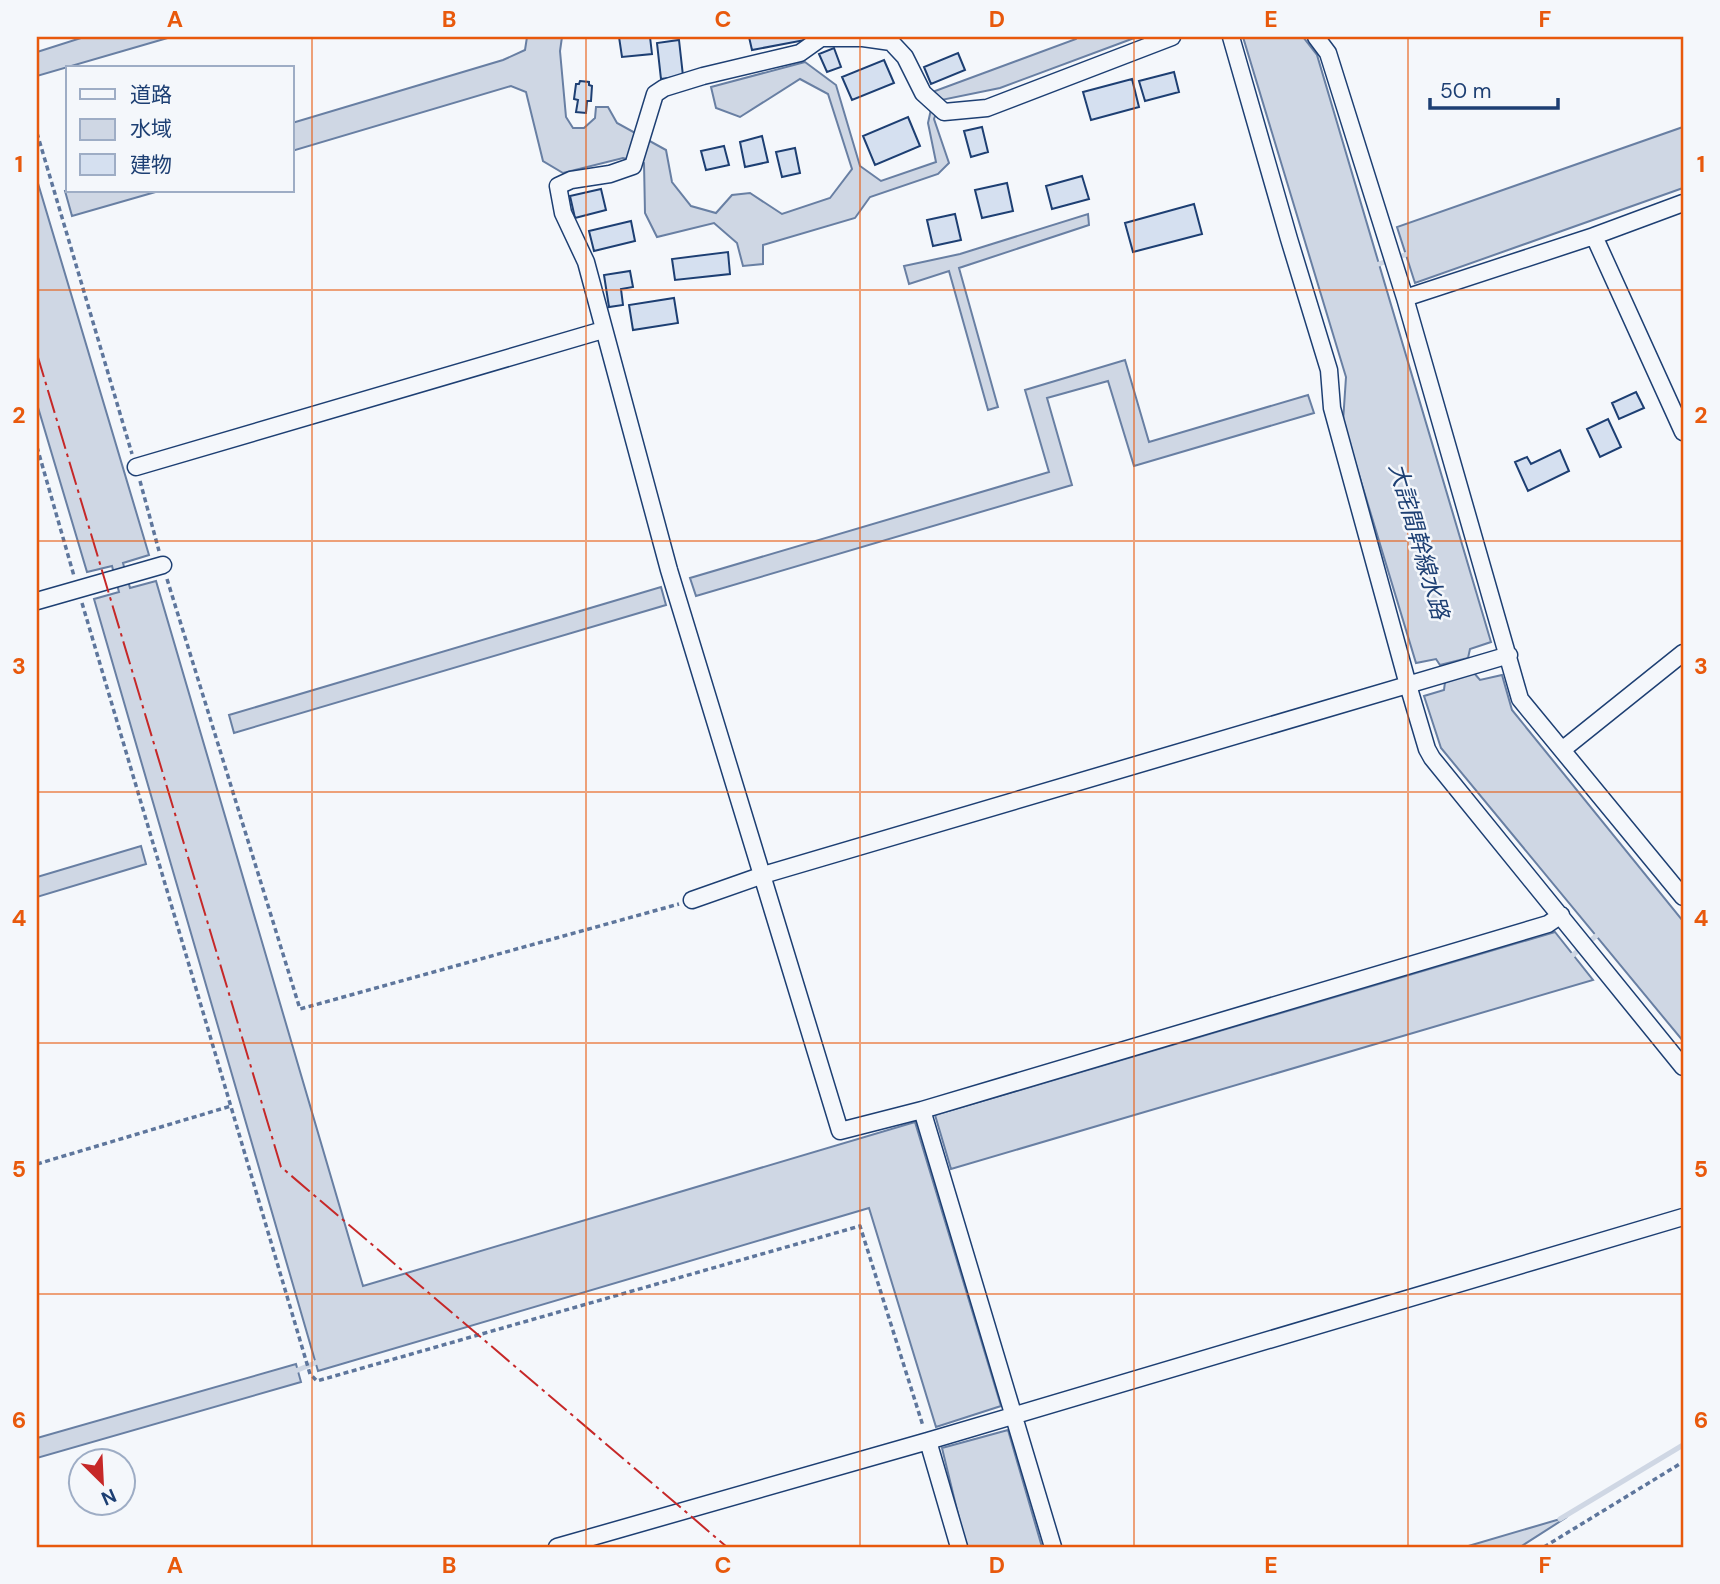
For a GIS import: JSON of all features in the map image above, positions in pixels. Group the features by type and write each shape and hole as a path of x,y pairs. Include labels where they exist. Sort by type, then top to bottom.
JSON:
{"street":[{"path":"1171,37 988,108 944,112 923,93 905,57 891,42 821,37 800,53 664,88 655,94 633,166 610,174 571,180 558,186 563,213 586,262 669,570 840,1132 1548,924 1561,915"},
{"path":"1231,37 1329,370 1332,408 1427,749 1683,1067"},
{"path":"1316,37 1328,53 1405,298 1520,699 1683,897"},
{"path":"1405,298 1594,236 1683,203"},
{"path":"1594,236 1683,432"},
{"path":"135,467 603,330"},
{"path":"37,600 163,565"},
{"path":"1562,750 1683,653"},
{"path":"692,900 763,875 1509,655"},
{"path":"922,1110 1053,1547"},
{"path":"557,1547 960,1432 1683,1217"},
{"path":"928,1441 959,1547"}],"path":[{"path":"37,133 163,565 300,1009 692,900"},
{"path":"37,447 310,1374 317,1381 860,1226 928,1441"},
{"path":"37,1164 230,1105"},
{"path":"1544,1547 1683,1462"}],"water":[{"path":"84,37 171,37 37,76 37,52"},
{"path":"527,37 562,37 560,51 566,117 573,128 584,128 595,118 596,107 608,107 617,123 666,150 672,182 691,206 716,213 732,195 750,193 782,214 830,198 852,169 828,94 800,79 740,117 716,108 711,87 805,62 836,85 860,166 881,181 936,162 928,123 935,91 1077,37 1137,37 1000,88 941,100 934,119 949,163 938,174 870,197 855,218 763,245 763,264 743,266 737,243 714,223 657,237 645,213 644,163 623,158 563,173 543,161 526,92 511,86 294,150 294,122 503,60 525,50"},
{"name":"大詫間幹線水路","path":"1243,37 1303,37 1317,55 1491,642 1470,649 1468,658 1440,665 1436,659 1416,663 1343,422 1346,377"},
{"path":"1683,127 1683,188 1415,283 1397,227"},
{"path":"37,180 149,555 123,563 130,588 156,581 363,1286 915,1122 1001,1406 936,1427 869,1208 318,1371 94,599 119,592 112,566 87,572 37,404"},
{"path":"66,192 156,192 72,216"},
{"path":"1088,214 1089,225 959,268 998,407 988,410 949,271 909,284 904,266 960,254"},
{"path":"1125,360 1149,442 1308,395 1314,413 1134,466 1108,381 1047,398 1072,485 696,596 690,578 1049,472 1025,390"},
{"path":"661,587 666,605 234,733 229,715"},
{"path":"1474,673 1480,680 1502,675 1512,710 1683,921 1683,1041 1441,748 1424,696 1444,690 1445,682"},
{"path":"141,846 146,864 37,897 37,877"},
{"path":"1555,932 1593,980 951,1169 935,1115"},
{"path":"296,1364 301,1382 37,1458 37,1438"},
{"path":"1008,1430 1042,1547 966,1547 942,1448"},
{"path":"1567,1517 1520,1547 1465,1547"}],"building":[{"path":"619,37 650,37 652,54 622,57"},
{"path":"749,37 805,37 805,40 752,50"},
{"path":"679,40 683,76 661,79 657,43"},
{"path":"834,48 841,67 827,72 819,54"},
{"path":"958,53 965,70 931,84 924,67"},
{"path":"884,60 894,83 852,100 842,77"},
{"path":"1174,72 1179,92 1145,101 1139,81"},
{"path":"1132,79 1139,107 1091,120 1083,92"},
{"path":"580,81 589,82 592,86 591,101 587,101 586,113 576,112 578,100 574,99 576,84"},
{"path":"908,117 920,146 875,165 863,136"},
{"path":"982,127 988,152 971,157 964,131"},
{"path":"762,136 768,162 745,167 740,142"},
{"path":"724,146 729,165 706,170 701,151"},
{"path":"795,148 800,173 782,177 776,152"},
{"path":"1082,176 1089,199 1052,209 1046,186"},
{"path":"1007,183 1013,211 982,218 975,190"},
{"path":"601,189 606,210 575,218 570,196"},
{"path":"1194,204 1202,234 1133,252 1125,223"},
{"path":"955,214 961,240 933,246 927,220"},
{"path":"631,221 635,241 594,251 589,231"},
{"path":"728,252 730,274 675,280 672,259"},
{"path":"630,271 633,287 621,289 623,305 609,307 604,275"},
{"path":"674,298 678,323 633,330 629,305"},
{"path":"1636,392 1644,408 1619,419 1612,403"},
{"path":"1608,419 1621,447 1600,457 1587,429"},
{"path":"1560,450 1569,471 1528,491 1515,462 1527,457 1531,464"}],"waterway":[{"path":"1376,265 1413,252"},
{"path":"1568,959 1601,932"},
{"path":"293,1372 322,1360"},
{"path":"1560,1519 1683,1445"}],"power":[{"path":"37,354 281,1167 727,1547"}]}
